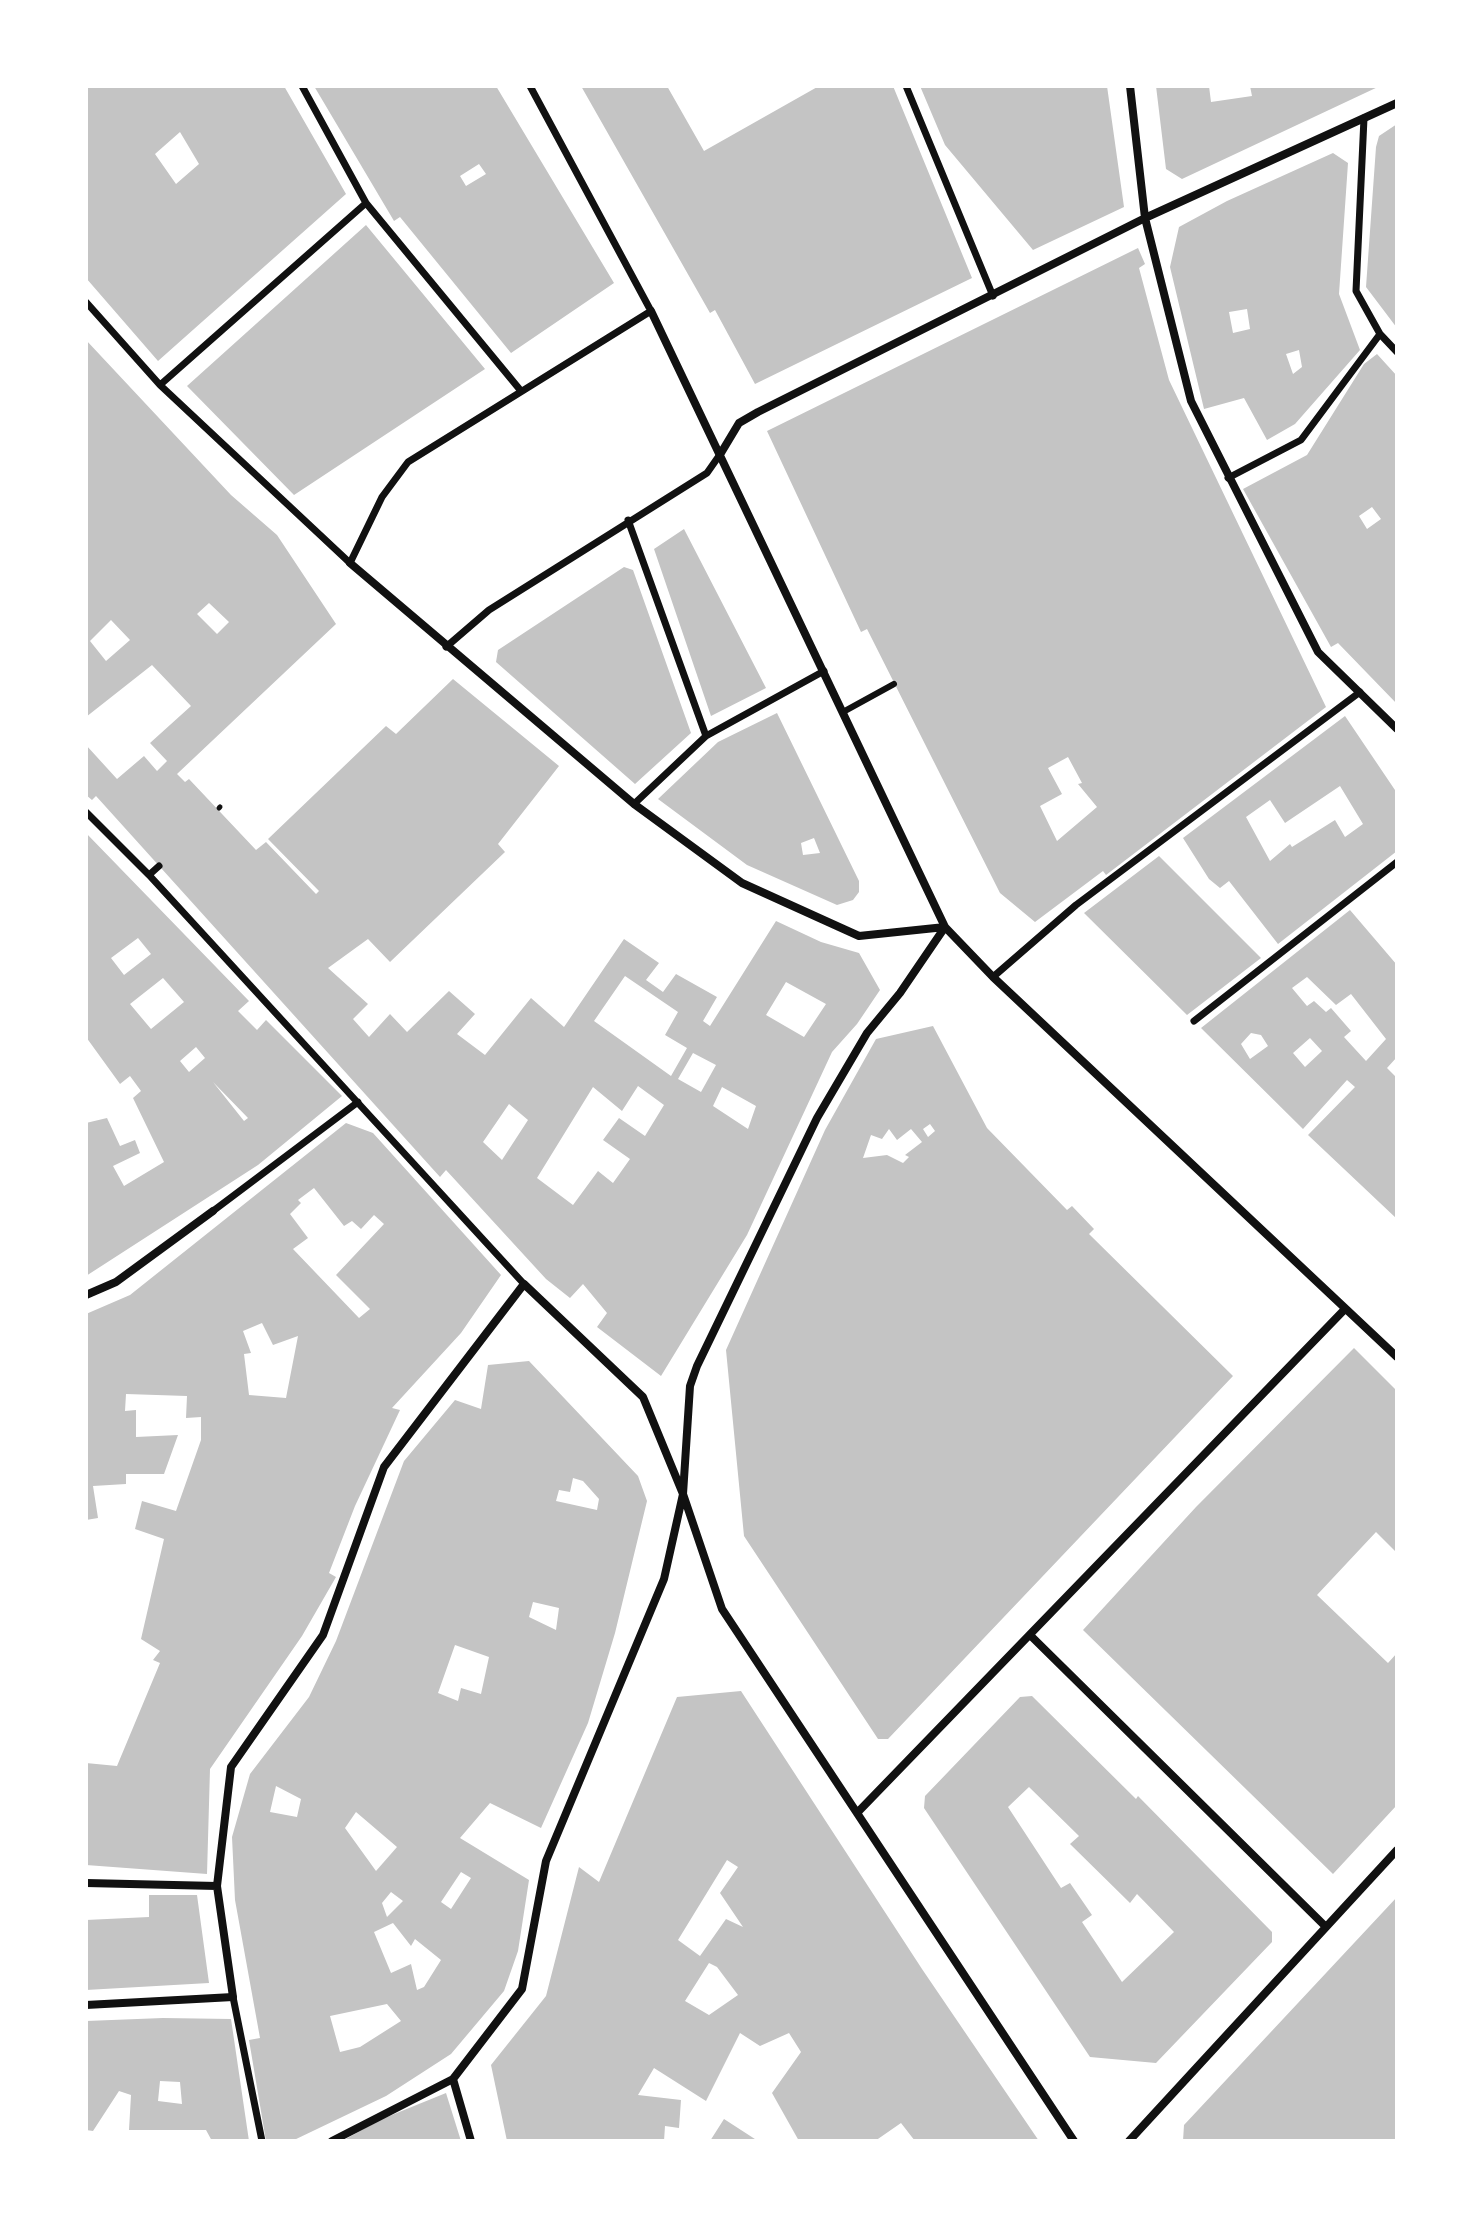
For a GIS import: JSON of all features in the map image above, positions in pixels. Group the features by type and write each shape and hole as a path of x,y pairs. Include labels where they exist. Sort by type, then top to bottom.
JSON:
{"street":[{"path":"302,86 366,203 521,391"},
{"path":"530,86 651,311 945,927 993,977 1397,1357"},
{"path":"906,86 993,296"},
{"path":"1130,86 1145,218 1191,401 1318,652 1397,729"},
{"path":"446,647 489,610 707,473 739,423 1145,218 1397,103"},
{"path":"1364,118 1356,291 1380,334 1397,352"},
{"path":"160,385 366,203"},
{"path":"86,302 160,385 350,563 634,804 742,883 859,936 945,927"},
{"path":"350,563 382,497 408,462 651,311"},
{"path":"1228,478 1301,440 1380,334"},
{"path":"628,520 706,736"},
{"path":"634,804 706,736 824,671"},
{"path":"993,977 1076,905 1360,692"},
{"path":"86,812 149,875 524,1284 643,1397 683,1494 722,1609 1074,2141"},
{"path":"1194,1021 1397,862"},
{"path":"149,875 159,866"},
{"path":"332,2141 453,2079 522,1989 546,1861 664,1579 683,1494 690,1386 697,1366 817,1118 867,1033 900,993 945,927"},
{"path":"86,1295 116,1282 358,1102"},
{"path":"262,2141 233,1997 217,1886 231,1767 323,1635 384,1467 524,1284"},
{"path":"857,1813 1345,1309"},
{"path":"1030,1635 1325,1926"},
{"path":"1129,2141 1397,1850"},
{"path":"86,1883 217,1886"},
{"path":"86,2005 233,1997"},
{"path":"453,2079 471,2141"}],"lane":[{"path":"843,712 894,684"}],"building":[{"path":"86,86 284,86 346,194 158,361 86,278","holes":["180,132 199,164 176,184 155,154"]},
{"path":"314,86 496,86 614,283 511,353 400,217 394,221","holes":["479,164 486,174 466,186 460,176"]},
{"path":"581,86 667,86 704,151 819,86 893,86 972,278 755,384 715,310 710,313"},
{"path":"920,86 1107,86 1124,207 1033,250 945,145"},
{"path":"1156,86 1209,86 1211,102 1252,96 1250,86 1380,86 1182,179 1166,169"},
{"path":"1397,124 1397,328 1366,287 1376,147 1379,136"},
{"path":"1333,153 1348,163 1339,294 1360,350 1295,424 1267,440 1244,398 1204,409 1170,267 1179,227 1227,201","holes":["1247,309 1250,329 1233,333 1229,312","1299,350 1302,367 1293,374 1286,354"]},
{"path":"366,225 485,369 294,495 187,386"},
{"path":"1138,248 1145,264 1139,268 1169,380 1326,707 1106,875 1103,871 1035,922 1000,893 867,629 861,632 767,431","holes":["1068,757 1082,783 1078,784 1097,807 1057,841 1040,806 1062,794 1048,768"]},
{"path":"86,340 231,495 277,535 336,624 177,774 185,782 189,779 256,850 266,842 316,894 319,891 268,839 386,726 396,734 453,679 559,766 498,844 505,852 390,962 368,939 328,968 368,1004 353,1019 369,1037 390,1014 407,1032 449,991 475,1014 457,1034 485,1055 531,998 564,1027 624,939 659,963 646,980 663,992 676,974 717,997 703,1021 710,1026 776,921 821,942 859,953 880,990 857,1024 832,1052 747,1235 661,1376 597,1327 607,1313 583,1284 570,1298 546,1279 446,1170 440,1177 96,796 92,800 86,795 86,745 117,779 144,756 157,771 167,761 150,743 191,706 152,665 86,717","holes":["209,603 229,622 217,634 197,614","111,620 130,640 106,661 90,641","625,976 678,1012 665,1035 687,1048 671,1076 594,1021","786,982 826,1004 804,1037 766,1015","693,1053 716,1065 701,1092 678,1079","638,1086 664,1105 645,1136 619,1118 603,1140 630,1159 613,1183 598,1171 573,1205 537,1178 593,1087 622,1111","722,1087 756,1106 748,1129 713,1106","509,1104 528,1120 502,1160 483,1142"]},
{"path":"1377,354 1397,376 1397,704 1338,643 1331,647 1243,489 1307,455 1364,364","holes":["1372,507 1381,519 1367,529 1359,516"]},
{"path":"684,529 766,688 711,716 654,549"},
{"path":"624,567 633,570 691,733 635,784 496,662 498,650"},
{"path":"777,713 859,881 859,892 853,900 837,905 747,865 658,799 718,742","holes":["814,838 820,853 803,855 801,843"]},
{"path":"1345,716 1397,793 1397,851 1278,944 1229,881 1220,888 1209,879 1183,838","holes":["1340,786 1363,824 1345,837 1335,820 1292,847 1290,844 1270,861 1246,817 1270,800 1285,823"]},
{"path":"86,833 249,1001 238,1011 257,1030 266,1020 342,1096 258,1165 86,1276 86,1123 107,1118 120,1146 135,1140 140,1153 113,1166 124,1186 164,1162 133,1098 141,1091 130,1076 120,1084 86,1037","holes":["138,938 151,954 124,975 111,958","163,978 184,1002 151,1029 130,1004","196,1047 205,1058 189,1072 180,1061","213,1082 248,1118 244,1121"]},
{"path":"1159,856 1261,958 1187,1015 1084,913"},
{"path":"1350,910 1397,965 1397,1057 1387,1068 1397,1078 1397,1219 1308,1135 1355,1087 1347,1080 1303,1129 1201,1028","holes":["1307,977 1336,1005 1351,994 1386,1039 1366,1061 1344,1037 1351,1031 1331,1008 1326,1012 1314,1001 1307,1006 1292,988","1251,1033 1261,1035 1268,1046 1250,1059 1241,1044","1310,1038 1322,1051 1305,1067 1293,1053"]},
{"path":"933,1026 987,1128 1067,1210 1072,1206 1094,1229 1089,1234 1233,1376 888,1739 878,1739 744,1536 726,1350 825,1130 876,1039","holes":["930,1124 935,1131 928,1137 923,1129","889,1129 897,1140 911,1129 922,1142 905,1155 909,1157 903,1163 887,1155 863,1158 871,1135 882,1139"]},
{"path":"346,1123 373,1133 501,1275 461,1333 392,1408 400,1410 355,1506 329,1573 336,1577 302,1636 210,1769 207,1874 86,1865 86,1763 117,1766 160,1663 153,1660 160,1651 141,1639 164,1539 135,1529 142,1501 176,1511 201,1440 201,1417 186,1418 187,1396 126,1394 125,1411 136,1410 136,1437 178,1435 164,1474 126,1474 126,1484 93,1486 98,1518 86,1520 86,1314 130,1295","holes":["314,1188 344,1226 352,1221 361,1229 374,1215 384,1224 336,1275 370,1309 359,1318 293,1249 308,1238 290,1214 301,1203 298,1200","262,1323 273,1345 298,1336 286,1398 249,1395 244,1354 251,1353 243,1331"]},
{"path":"1354,1348 1397,1391 1397,1553 1376,1532 1317,1595 1388,1663 1397,1653 1397,1805 1333,1874 1083,1630 1196,1507"},
{"path":"529,1361 638,1476 647,1501 615,1633 588,1723 541,1828 490,1803 460,1838 529,1880 518,1951 504,1991 451,2054 386,2096 292,2141 266,2141 249,2040 260,2038 235,1900 232,1837 250,1774 309,1697 336,1641 404,1461 455,1400 481,1409 488,1365","holes":["573,1478 583,1481 599,1499 597,1510 556,1501 559,1490 570,1492","533,1602 559,1608 556,1630 529,1617","455,1645 489,1657 481,1694 461,1688 458,1701 438,1693","276,1786 301,1799 297,1817 270,1812","356,1812 397,1847 376,1871 345,1828","461,1872 471,1878 451,1909 441,1902","391,1892 403,1901 387,1917 382,1903","393,1923 411,1946 415,1939 441,1960 424,1987 417,1990 411,1964 391,1973 374,1932","387,2004 401,2021 360,2047 340,2052 330,2016"]},
{"path":"741,1691 922,1969 1039,2141 915,2141 901,2123 875,2141 799,2141 772,2093 801,2052 789,2033 760,2046 740,2033 706,2101 654,2068 638,2095 681,2100 679,2128 665,2126 664,2141 507,2141 491,2065 546,1996 579,1867 599,1882 677,1697","holes":["727,1860 738,1867 720,1893 743,1927 726,1919 700,1956 678,1940","709,1963 717,1967 738,1995 709,2015 685,2001"]},
{"path":"1032,1696 1136,1799 1138,1796 1272,1932 1272,1942 1156,2063 1090,2057 924,1808 925,1796 1020,1697","holes":["1029,1787 1079,1836 1070,1844 1130,1903 1137,1894 1174,1932 1122,1982 1082,1922 1092,1915 1070,1883 1061,1888 1008,1807"]},
{"path":"149,1895 197,1895 209,1983 86,1990 86,1920 149,1917"},
{"path":"1397,1897 1397,2141 1183,2141 1184,2125"},
{"path":"231,2019 249,2141 212,2141 206,2130 129,2130 131,2095 119,2091 93,2131 86,2130 86,2021","holes":["160,2081 180,2082 182,2104 158,2101"]},
{"path":"446,2093 461,2141 342,2141 382,2119"},
{"path":"724,2119 758,2141 710,2141"}]}
